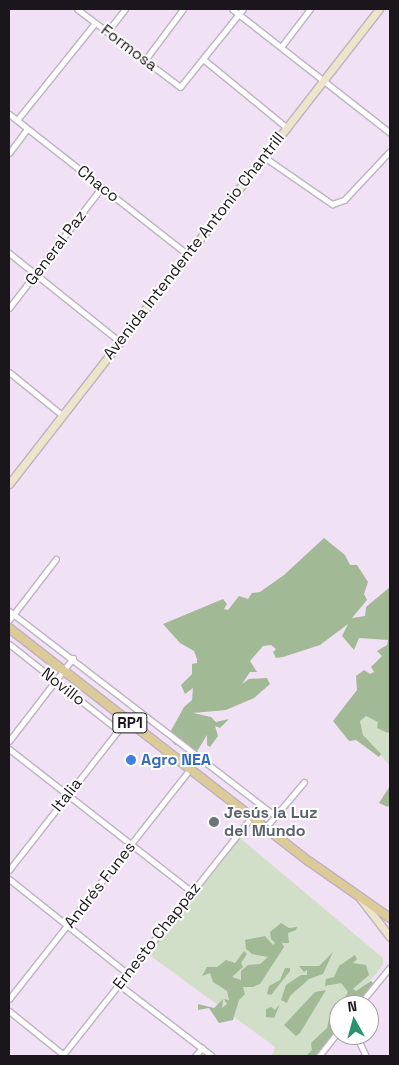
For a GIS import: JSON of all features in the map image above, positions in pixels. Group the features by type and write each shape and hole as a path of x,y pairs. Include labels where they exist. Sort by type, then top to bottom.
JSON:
{"main road":[{"name":"Avenida Intendente Antonio Chantrill","path":"9,484 379,9"},
{"name":"RP1","path":"9,628 126,720 359,897 390,937"},
{"path":"359,897 390,918"}],"street":[{"name":"Formosa","path":"77,9 180,87 203,59"},
{"path":"107,32 125,9"},
{"path":"145,60 183,9"},
{"path":"232,9 390,133"},
{"path":"243,9 203,59 286,128"},
{"path":"281,47 310,9"},
{"path":"17,120 96,23"},
{"name":"Chaco","path":"9,114 188,255"},
{"path":"9,152 27,128"},
{"path":"264,157 332,204 344,200 390,151"},
{"name":"General Paz","path":"9,308 102,187"},
{"path":"9,253 119,341"},
{"path":"9,372 62,415"},
{"path":"9,620 11,613 56,559"},
{"path":"11,613 72,658 275,816"},
{"name":"Novillo","path":"9,644 118,730"},
{"path":"9,741 72,658"},
{"name":"Italia","path":"9,870 126,720"},
{"path":"9,749 191,892"},
{"name":"Andrés Funes","path":"9,999 190,769"},
{"path":"266,827 304,782"},
{"name":"Ernesto Chappaz","path":"64,1056 118,984 128,974 252,816"},
{"path":"9,880 128,974"},
{"path":"368,995 390,969"},
{"path":"118,984 212,1056"},
{"path":"9,1011 64,1056"},
{"path":"319,1056 329,1043"},
{"path":"195,1056 202,1048"}],"green space":[{"path":"324,538 345,555 350,565 357,565 368,582 364,594 367,600 352,618 365,616 366,607 390,587 390,731 388,733 377,728 378,722 366,716 360,721 363,735 381,754 379,757 356,740 349,741 333,721 357,690 356,676 364,670 370,674 374,672 371,667 382,656 377,651 387,645 388,640 359,638 354,650 342,636 348,624 320,645 283,657 276,658 273,652 276,649 271,645 263,646 250,661 257,672 250,672 242,684 249,679 267,678 270,684 254,698 226,710 193,713 211,717 216,722 229,719 220,728 215,726 218,736 210,747 207,745 207,735 196,753 181,744 175,745 168,736 184,707 192,700 193,688 185,694 181,685 192,674 192,664 197,663 197,659 194,651 180,643 163,624 223,599 227,604 224,609 228,610 239,596 248,599 252,593 260,592 284,575"},
{"path":"365,716 379,722 388,733 390,731 390,766 363,735 360,721"},
{"path":"390,786 390,804 388,807 379,803"},
{"path":"240,838 383,958 383,965 358,995 329,995 329,1031 309,1056 272,1056 275,1047 148,954"},
{"path":"281,923 289,928 297,927 296,930 288,933 289,943 282,943 284,947 260,984 253,987 243,987 245,994 239,1000 233,1020 219,1023 209,1008 198,1010 198,1004 214,1008 223,999 222,1008 227,1004 224,999 229,1000 227,991 213,982 210,973 202,976 207,967 217,967 226,960 235,963 244,951 247,954 241,963 243,967 232,977 241,980 241,971 248,965 260,964 268,957 252,954 246,949 245,940 265,936 273,945 275,943 271,939 270,932"},
{"path":"333,952 323,974 309,979 290,996 287,1003 281,1000 286,985 301,975 307,975 307,970 304,972 299,966 319,966"},
{"path":"355,955 357,959 353,963 366,965 369,975 353,989 356,991 371,981 373,983 364,995 346,995 348,992 341,983 325,986 326,979 334,977 339,966"},
{"path":"285,968 290,968 290,971 271,995 267,994 269,986 280,980"},
{"path":"326,990 300,1033 296,1036 284,1025 315,992"},
{"path":"280,1004 274,1018 266,1017 266,1009 271,1007 275,1010"},
{"path":"329,1019 329,1039 315,1056 306,1056 312,1050 311,1043 327,1028"}],"place":[{"name":"Agro NEA","path":"131,760"},
{"name":"Jesús la Luz del Mundo","path":"214,822"}]}
